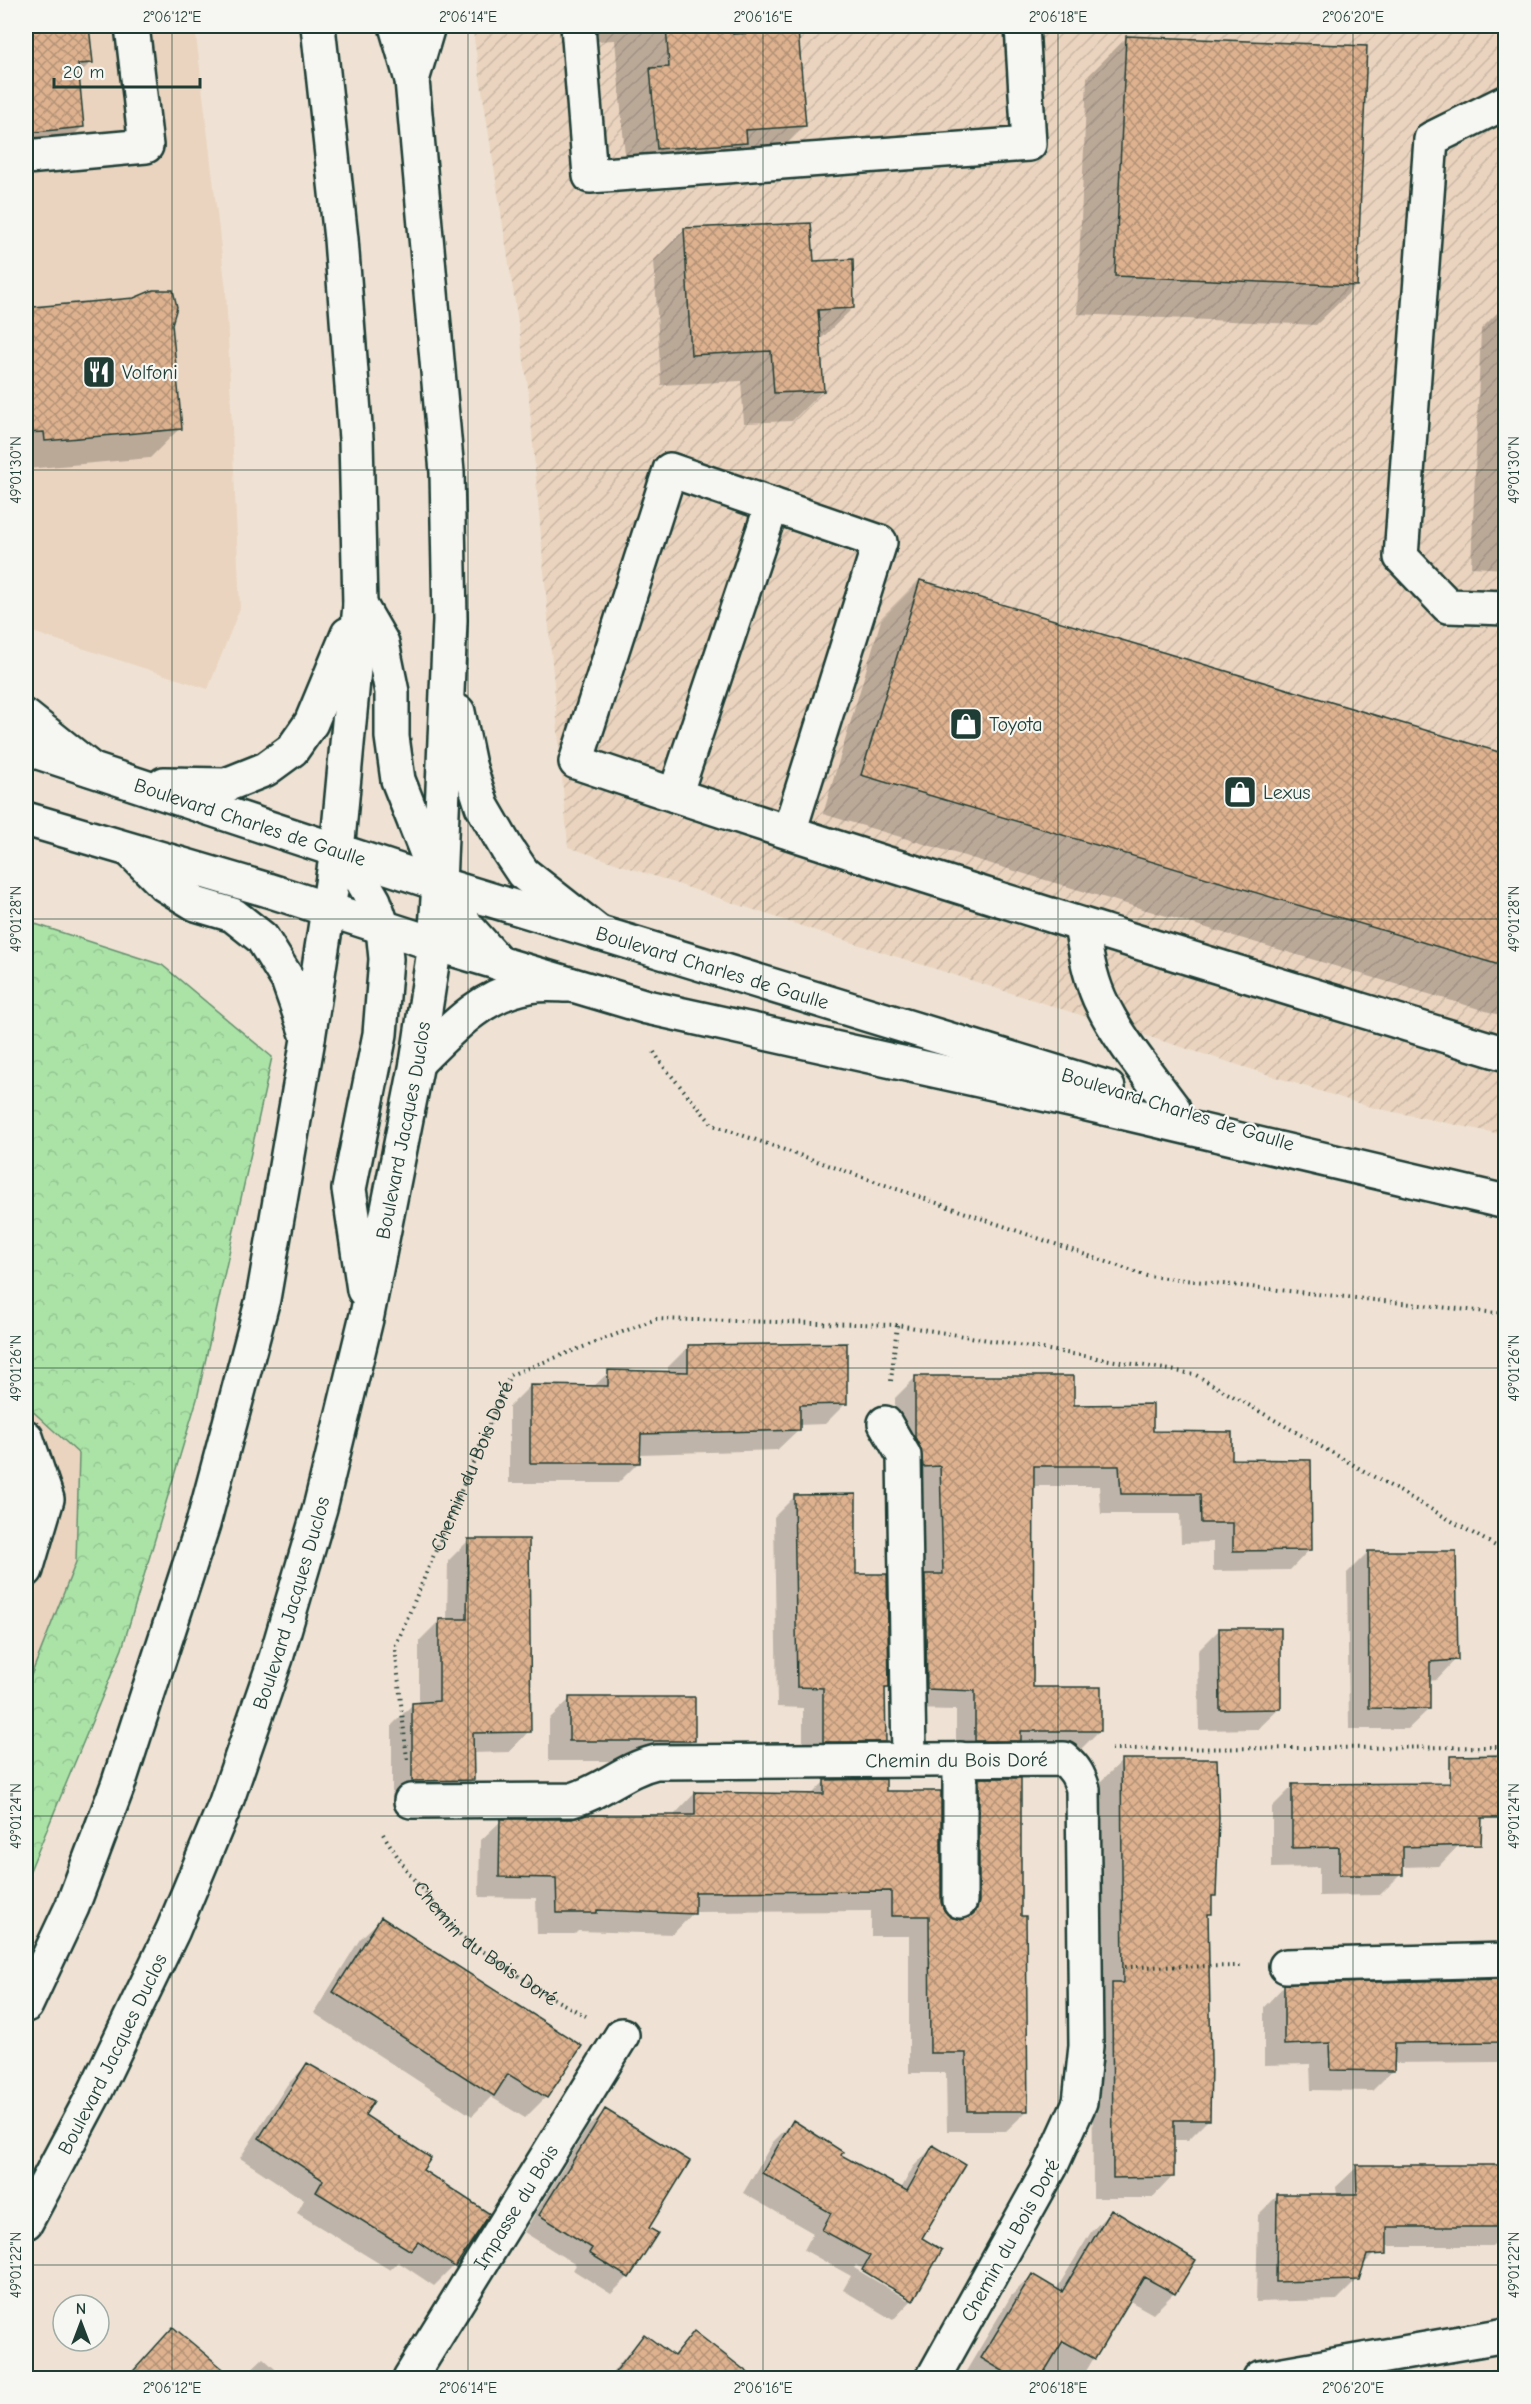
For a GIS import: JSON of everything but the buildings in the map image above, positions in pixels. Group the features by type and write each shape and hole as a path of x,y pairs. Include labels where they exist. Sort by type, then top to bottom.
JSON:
{"main road":[{"path":"26,157 146,146 132,26"},
{"path":"26,2005 72,1907 114,1796 203,1524 263,1299 338,851 360,605 354,416 341,239 318,26"},
{"path":"396,26 412,81 447,472 450,620 448,667 469,765 482,806 523,873 599,933"},
{"path":"412,81 428,26"},
{"path":"578,26 590,176 1029,144 1022,26"},
{"path":"1506,102 1431,140 1401,557 1448,606 1506,608"},
{"path":"789,832 880,542 670,470 576,762 789,832 1082,926 1506,1054"},
{"path":"675,795 772,505"},
{"path":"26,717 95,772 171,785 226,785 266,769 292,750 311,723 360,605"},
{"path":"360,605 382,643 392,692 392,737 398,780 440,884 468,927 501,964"},
{"name":"Boulevard Jacques Duclos","path":"26,2222 94,2094 168,1941 225,1805 276,1658 321,1508 367,1315 417,1063 435,944 440,884 448,667"},
{"name":"Boulevard Charles de Gaulle","path":"26,748 440,884 1403,1177"},
{"name":"Boulevard Charles de Gaulle","path":"26,819 646,1007 1070,1100 1506,1202"},
{"path":"129,849 165,885 196,904 233,915 262,938 288,980 308,1039"},
{"path":"338,851 360,878 374,901 383,927 386,959 381,1034 349,1189 367,1315"},
{"path":"1082,926 1090,973 1102,1005 1124,1041 1173,1108"},
{"path":"417,1063 466,1015 489,999 530,986 572,985"},
{"path":"885,1423 904,1456 909,1759"},
{"path":"26,1437 47,1499 26,1570"},
{"path":"960,1759 960,1901"},
{"name":"Chemin du Bois Doré","path":"411,1801 572,1800 586,1796 640,1766 656,1762 1064,1759 1079,1775 1083,1789 1086,1968 1086,2046 1080,2102 1051,2166 933,2379"},
{"path":"1286,1966 1506,1960"},
{"name":"Impasse du Bois","path":"410,2379 622,2035"},
{"path":"1260,2379 1506,2335"}],"path":[{"path":"652,1049 664,1067 713,1125 1147,1276 1506,1314"},
{"name":"Chemin du Bois Doré","path":"622,2035 550,1997 462,1937 406,1871 379,1828 411,1801 395,1647 510,1375 656,1319 897,1325 1194,1374 1506,1552"},
{"path":"885,1423 897,1325"},
{"path":"1064,1759 1101,1750 1506,1747"},
{"path":"1086,1968 1286,1966"}],"shaded area":[{"path":"26,26 195,26 226,290 240,608 208,689 26,630"},
{"path":"472,26 1505,26 1505,1135 1370,1107 819,932 568,847 528,387"},
{"path":"26,1405 79,1454 76,1562 26,1688"}],"green space":[{"path":"26,921 162,965 272,1057 197,1399 122,1649 26,1880 26,1688 76,1562 79,1454 26,1405"}],"place":[{"name":"Volfoni","path":"99,372"},
{"name":"Toyota","path":"966,724"},
{"name":"Lexus","path":"1240,792"}]}
